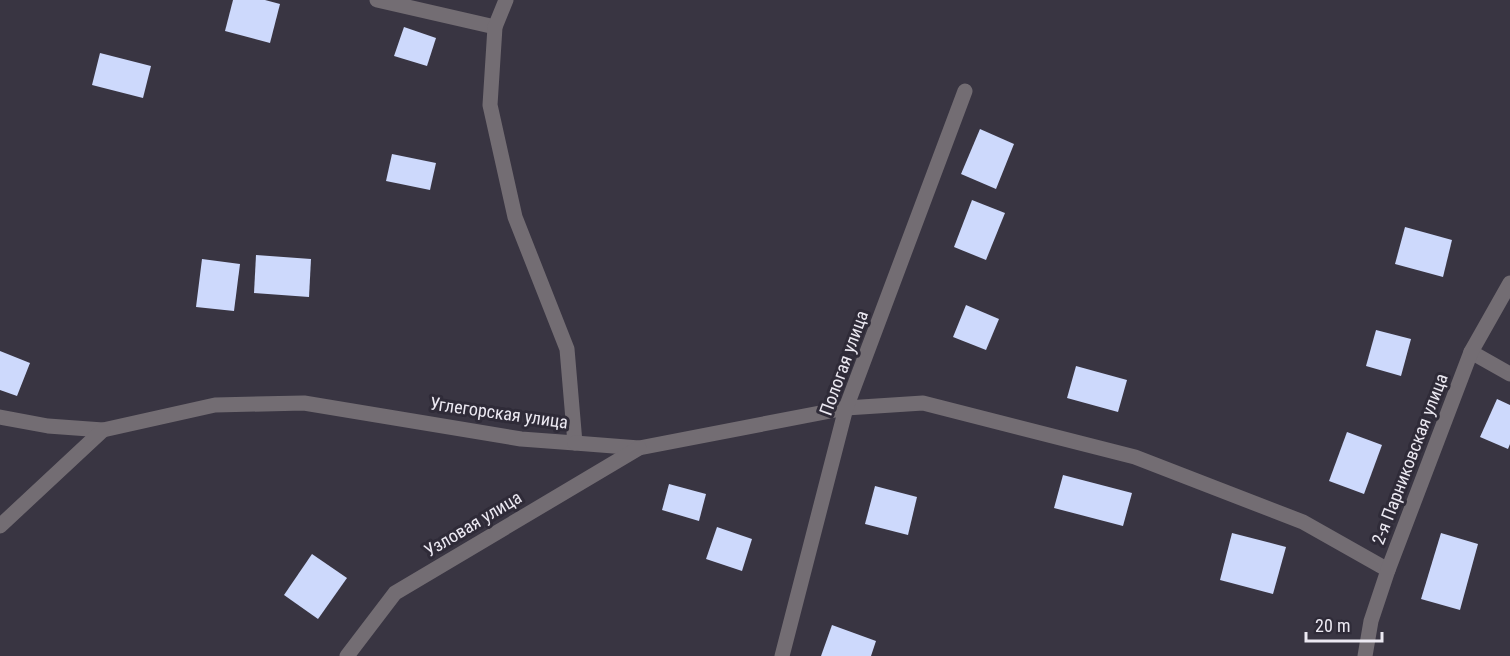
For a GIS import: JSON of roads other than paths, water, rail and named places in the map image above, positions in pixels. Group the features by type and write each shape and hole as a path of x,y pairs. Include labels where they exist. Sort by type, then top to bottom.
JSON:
{"street":[{"path":"377,0 495,27"},
{"name":"Углегорская улица","path":"0,417 48,426 103,430 215,405 304,403 521,439 575,443 567,349 515,217 490,105 495,27 506,0"},
{"name":"Пологая улица","path":"782,656 846,408 965,91"},
{"name":"2-я Парниковская улица","path":"1365,656 1371,621 1471,352 1510,283"},
{"path":"1471,352 1510,374"},
{"path":"575,443 639,448 846,408 923,403 1135,457 1303,522 1389,570"},
{"path":"0,526 103,430"},
{"name":"Узловая улица","path":"347,656 395,593 639,448"}]}
